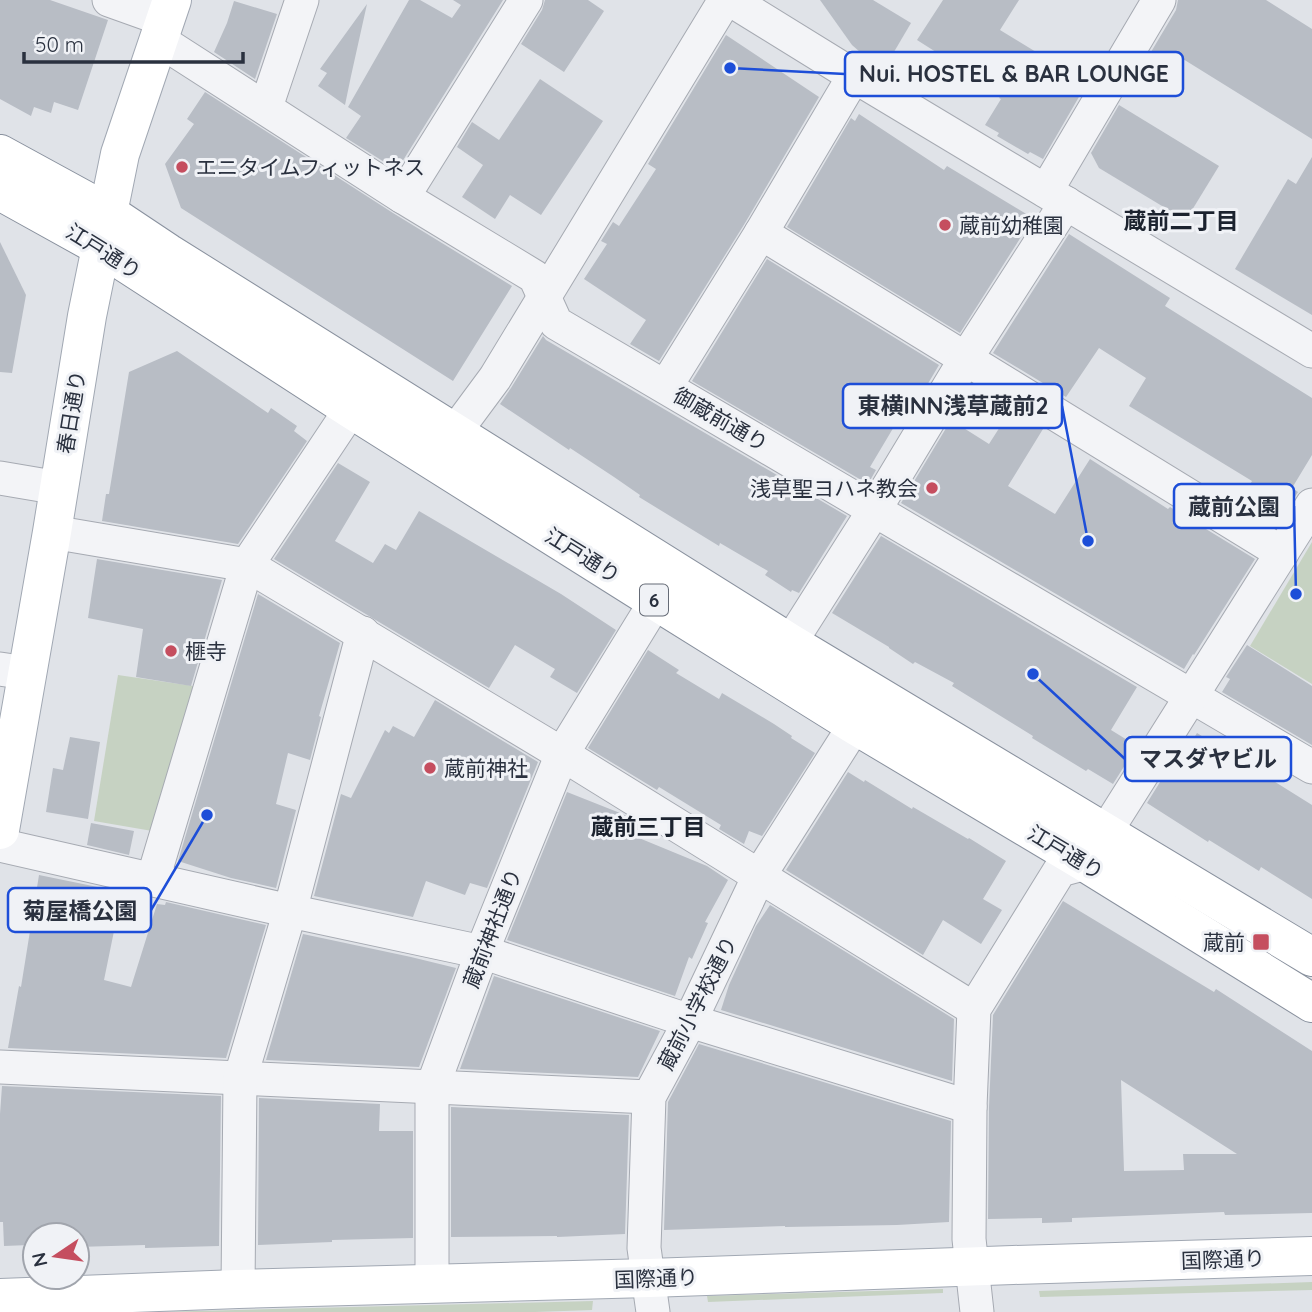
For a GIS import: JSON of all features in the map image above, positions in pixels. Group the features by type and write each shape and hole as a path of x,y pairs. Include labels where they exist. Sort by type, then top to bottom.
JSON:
{"main road":[{"name":"春日通り","path":"0,830 13,671 52,533 86,316 120,154 165,20"},
{"name":"江戸通り","path":"0,154 351,409 855,725 1312,957"},
{"name":"江戸通り","path":"0,191 168,253 789,643 1096,848 1312,1003"},
{"name":"国際通り","path":"0,1298 432,1284 651,1295 972,1266 1312,1256"}],"street":[{"name":"御蔵前通り","path":"109,0 165,20 266,107 403,197 535,278 556,323 1312,767"},
{"path":"266,107 302,0"},
{"path":"403,197 526,0"},
{"path":"455,432 495,378 725,0"},
{"path":"731,0 1312,351"},
{"path":"789,643 875,509 965,360 1056,197 1159,0"},
{"path":"666,386 854,76"},
{"path":"761,233 1282,553"},
{"path":"153,879 247,565 351,409"},
{"path":"0,478 59,488"},
{"path":"977,1312 969,1239 974,1009 1060,870 1096,848 1312,505"},
{"path":"52,533 247,565 562,754 974,1009"},
{"name":"蔵前神社通り","path":"432,1284 432,1088 482,951 562,754 656,601"},
{"path":"238,1289 240,1079 290,911 363,633"},
{"name":"蔵前小学校通り","path":"651,1295 644,1248 649,1097 690,1021 759,876 855,725"},
{"path":"0,845 290,911 482,951 690,1021 970,1107"},
{"path":"0,1067 649,1097"}],"green space":[{"path":"1312,542 1312,684 1250,646"},
{"path":"118,675 200,687 158,832 94,821"},
{"path":"1312,1282 1312,1290 1040,1297 1039,1291"},
{"path":"943,1289 943,1293 708,1302 707,1296"},
{"path":"593,1301 592,1310 535,1312 155,1312"}],"building":[{"path":"0,0 50,0 108,20 78,110 54,102 51,113 34,107 31,116 0,99"},
{"path":"409,0 420,0 452,18 461,5 453,0 503,0 397,170 346,138 361,116 348,107"},
{"path":"545,0 588,0 604,11 564,72 521,44 542,10"},
{"path":"820,0 873,0 911,23 891,57 869,56 852,45"},
{"path":"943,0 1019,0 1000,30 1087,83 1043,159 1030,152 1028,154 997,136 999,133 985,125 1002,94 917,40"},
{"path":"1178,0 1266,0 1312,29 1312,139 1183,59 1177,68 1151,52 1176,10"},
{"path":"234,1 277,14 255,79 214,52"},
{"path":"367,4 345,105 318,86 327,73 320,69"},
{"path":"726,35 819,97 659,361 630,344 646,320 584,279 607,244 601,241 613,222 619,226 656,169 648,164"},
{"path":"540,79 603,121 541,215 510,195 495,219 462,197 483,165 457,147 472,122 499,140"},
{"path":"205,92 512,286 453,381 181,208 165,164 194,124 187,119"},
{"path":"1119,105 1219,166 1189,215 1177,215 1099,168 1091,153"},
{"path":"859,114 944,170 947,166 1033,218 960,333 787,227 851,118 855,121"},
{"path":"1312,157 1312,315 1235,269 1288,179 1296,184"},
{"path":"1069,234 1170,298 1165,306 1312,398 1312,455 1292,488 1298,492 1276,527 1238,504 1252,481 1129,406 1146,378 1099,348 1066,397 993,353"},
{"path":"0,242 26,295 12,373 0,372"},
{"path":"767,259 939,365 901,429 895,425 870,467 876,470 868,484 692,381"},
{"path":"543,336 847,516 799,593 792,590 791,592 765,575 768,571 720,543 719,546 639,497 640,495 614,477 500,404"},
{"path":"177,351 268,413 271,408 297,426 294,431 307,441 238,544 102,521 129,372"},
{"path":"1021,415 1043,429 1008,486 1055,514 1090,459 1168,509 1170,507 1255,559 1184,669 901,503 951,420 989,444 1005,419 1015,425"},
{"path":"338,463 370,482 335,541 373,563 385,544 396,550 419,511 561,594 616,630 577,693 550,677 555,669 515,645 489,688 274,559"},
{"path":"881,536 1137,687 1111,730 1137,746 1113,784 1032,738 1033,736 952,686 954,683 915,662 913,664 832,613"},
{"path":"97,559 222,580 191,686 136,677 143,629 88,618"},
{"path":"258,594 340,643 319,716 321,717 310,760 288,753 276,804 296,810 276,888 231,878 178,861"},
{"path":"1247,645 1312,686 1312,745 1222,692 1230,679 1226,677"},
{"path":"648,650 679,670 676,673 719,699 722,693 774,724 815,753 762,836 749,831 744,844 719,829 721,825 588,748"},
{"path":"435,700 538,762 487,888 470,883 465,895 426,881 413,917 314,896 341,794 351,798 385,730 389,733 393,726 414,737"},
{"path":"1197,733 1312,805 1312,899 1261,867 1259,871 1209,840 1208,842 1147,803 1170,766 1175,769"},
{"path":"70,737 100,742 88,819 46,812 53,768 63,770"},
{"path":"848,772 1006,861 983,899 1002,910 981,944 943,920 923,955 786,870"},
{"path":"567,792 628,817 622,831 707,866 728,880 705,922 708,923 692,959 689,957 675,996 507,940"},
{"path":"91,823 134,831 129,855 87,845"},
{"path":"39,875 122,892 104,980 131,987 157,904 165,905 166,902 266,925 226,1058 8,1048"},
{"path":"1063,901 1214,992 1216,989 1312,1051 1312,1213 1225,1215 1224,1212 1072,1218 1072,1222 1042,1223 1042,1218 988,1219 993,1015","holes":["1121,1080 1237,1154 1183,1154 1184,1170 1124,1171"]},
{"path":"770,905 954,1019 952,1081 721,1010 729,985 756,926"},
{"path":"303,934 456,968 419,1067 266,1060"},
{"path":"494,976 660,1031 638,1077 460,1069"},
{"path":"699,1044 951,1121 949,1222 664,1230 668,1102"},
{"path":"2,1086 221,1096 219,1246 91,1247 91,1221 21,1221 21,1245 4,1246 3,1222 0,1222"},
{"path":"259,1098 380,1104 379,1131 413,1131 413,1238 258,1245"},
{"path":"451,1107 629,1115 625,1234 451,1237"}],"place":[{"name":"Nui. HOSTEL & BAR LOUNGE","path":"730,68"},
{"name":"エニタイムフィットネス","path":"182,167"},
{"name":"蔵前幼稚園","path":"945,225"},
{"name":"浅草聖ヨハネ教会","path":"932,488"},
{"name":"東横INN浅草蔵前2","path":"1088,541"},
{"name":"蔵前公園","path":"1296,594"},
{"name":"榧寺","path":"171,651"},
{"name":"マスダヤビル","path":"1033,674"},
{"name":"蔵前神社","path":"430,768"},
{"name":"菊屋橋公園","path":"207,815"},
{"name":"蔵前","path":"1261,942"}],"district":[{"name":"蔵前二丁目","path":"1181,220"},
{"name":"蔵前三丁目","path":"648,826"}]}
